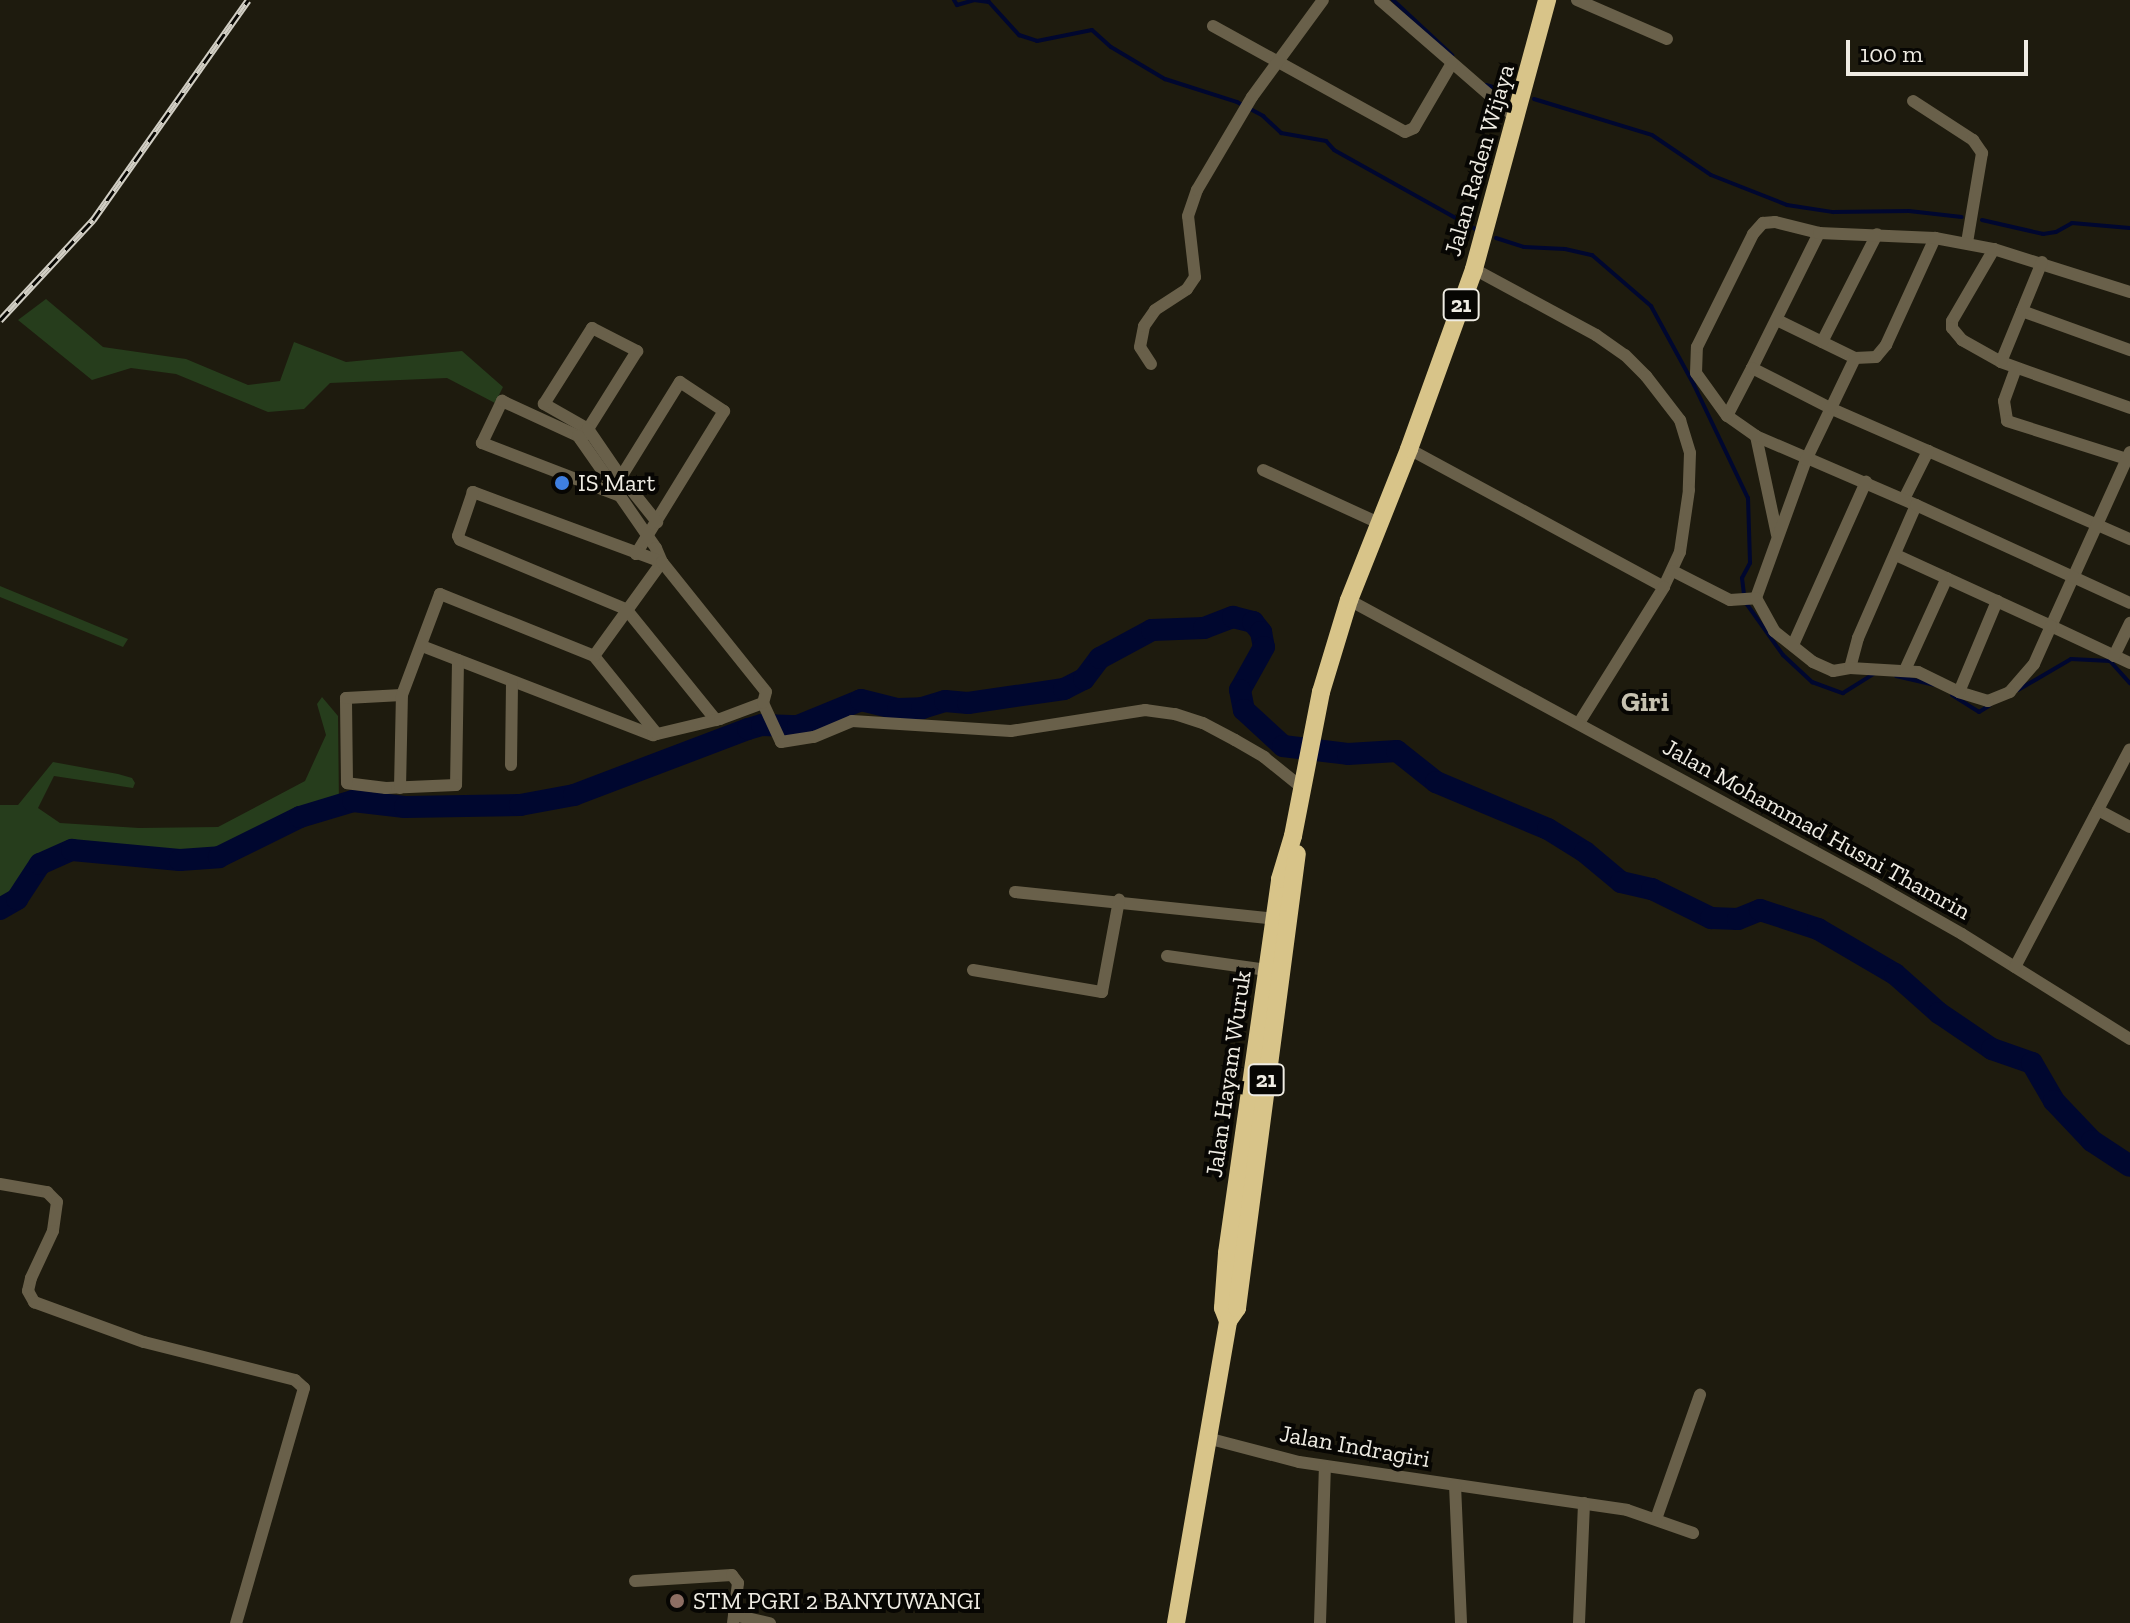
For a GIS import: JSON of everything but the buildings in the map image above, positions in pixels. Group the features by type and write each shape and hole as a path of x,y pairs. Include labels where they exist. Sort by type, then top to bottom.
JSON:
{"highway":[{"name":"Jalan Raden Wijaya","path":"1349,600 1409,449 1474,269 1547,0"},
{"name":"Jalan Hayam Wuruk","path":"1228,1321 1223,1308 1227,1253 1285,853 1293,836 1314,723 1349,600"},
{"name":"Jalan Hayam Wuruk","path":"1176,1623 1228,1321 1237,1308 1239,1295 1297,853 1293,836"}],"street":[{"path":"1151,364 1140,347 1144,326 1155,310 1194,281 1189,208 1252,97 1323,0"},
{"path":"1380,0 1517,119"},
{"path":"1577,0 1667,39"},
{"path":"1213,26 1405,132 1414,128 1452,63"},
{"path":"1913,101 1973,140 1982,153 1967,243"},
{"path":"2130,292 2042,262 1967,243 1877,234 1819,233 1775,222 1760,225 1702,333 1695,356 1696,373 1727,416 1756,436 1806,460 1866,482 2130,603"},
{"path":"1727,416 1819,233"},
{"path":"1822,342 1877,234"},
{"path":"1777,320 1855,358 1871,358 1882,352 1935,238"},
{"path":"1994,249 1954,315 1952,328 1962,340 2001,362 2130,408"},
{"path":"2001,362 2042,262"},
{"path":"1474,269 1596,335 1625,355 1646,376 1680,420 1690,453 1689,490 1680,552 1673,571 1579,723"},
{"path":"2022,311 2130,350"},
{"path":"584,434 637,351 592,328 544,404 584,434 657,522"},
{"path":"1746,600 1777,537 1806,460 1855,358"},
{"path":"1752,368 1832,409 2130,539"},
{"path":"1673,571 1746,600 1774,631 1825,668 1905,670 1988,701 2010,692 2034,664 2129,457 2007,421 2004,401 2016,368"},
{"path":"621,477 680,382 724,411 636,554"},
{"path":"584,434 571,432 502,401 482,443 620,496"},
{"path":"584,434 662,562 766,692 766,709 780,742 814,737 852,721 1011,731 1145,710 1203,723 1303,780"},
{"path":"1756,436 1777,537"},
{"path":"1409,449 1664,587"},
{"path":"1850,668 1858,638 1896,555 1928,451"},
{"path":"1263,470 1379,523"},
{"path":"1793,645 1866,482"},
{"path":"662,562 473,492 458,536 460,540 626,609 716,720"},
{"path":"1896,555 2130,663"},
{"path":"594,656 662,562"},
{"path":"1905,670 1947,578"},
{"path":"400,788 402,695 440,594 594,656 657,734"},
{"name":"Jalan Mohammad Husni Thamrin","path":"1349,600 1874,884 2130,1039"},
{"path":"1959,692 1997,601"},
{"path":"2114,656 2130,623"},
{"path":"422,646 512,683 657,734 766,709"},
{"path":"402,695 346,698 347,783 400,788 456,785 458,660"},
{"path":"511,765 512,683"},
{"path":"2015,967 2130,749"},
{"path":"2098,810 2130,827"},
{"path":"1015,892 1119,900 1275,919"},
{"path":"973,970 1102,992 1119,900"},
{"path":"1167,956 1267,970"},
{"path":"0,1184 47,1192 55,1197 53,1231 28,1291 34,1302 144,1342 295,1380 304,1388 236,1623"},
{"path":"1656,1519 1700,1395"},
{"name":"Jalan Indragiri","path":"1207,1438 1299,1462 1455,1485 1461,1623"},
{"path":"1320,1623 1325,1466"},
{"path":"1455,1485 1627,1510 1693,1533"},
{"path":"1579,1623 1584,1503"},
{"path":"635,1581 732,1575 738,1583 734,1619 770,1623"}],"green space":[{"path":"46,299 103,347 186,359 248,385 280,381 294,342 346,362 462,351 503,387 495,403 447,378 330,383 304,409 268,412 176,374 131,368 92,380 18,320"},
{"path":"0,586 128,639 123,647 0,597"},
{"path":"322,697 338,716 339,804 300,817 219,857 180,860 72,850 40,864 17,899 0,909 0,805 18,805 53,762 118,774 132,778 135,783 133,788 54,776 38,808 60,823 139,828 218,827 305,781 326,735 317,704"}],"waterway":[{"path":"954,0 957,5 974,0 989,2 1019,35 1037,41 1092,30 1111,47 1165,79 1237,102 1263,116 1281,133 1326,141 1334,150 1477,230"},
{"path":"1393,0 1452,55"},
{"path":"1486,85 1510,92"},
{"path":"1534,99 1652,135 1711,175 1787,205 1833,212 1909,211 1962,217"},
{"path":"1982,220 2043,234 2056,232 2072,223 2130,228"},
{"path":"1496,238 1524,247 1565,249 1592,255 1651,306 1694,385 1748,498 1750,563 1742,578 1744,595"},
{"path":"1746,603 1783,655 1812,682 1843,693 1876,672"},
{"path":"0,909 17,899 40,864 72,850 180,860 219,857 300,817 353,801 405,807 520,805 574,795 748,729 762,725 798,726 861,700 898,709 922,708 945,701 968,703 1064,689 1084,679 1100,658 1152,630 1204,628 1233,617 1253,622 1261,632 1264,647 1240,690 1244,710 1283,746 1348,754 1397,751 1436,782 1548,829 1585,852 1621,882 1652,889 1711,918 1738,919 1760,910 1818,929 1895,974 1939,1013 1992,1049 2032,1063 2054,1101 2092,1141 2130,1166"},
{"path":"2018,690 2071,659 2110,661 2130,683"},
{"path":"1896,676 1934,685"},
{"path":"1952,695 1979,712 1989,706"}],"railway":[{"path":"0,320 93,220 248,0"}],"place":[{"name":"IS Mart","path":"562,483"},
{"name":"STM PGRI 2 BANYUWANGI","path":"677,1601"}],"district":[{"name":"Giri","path":"1645,702"}]}
